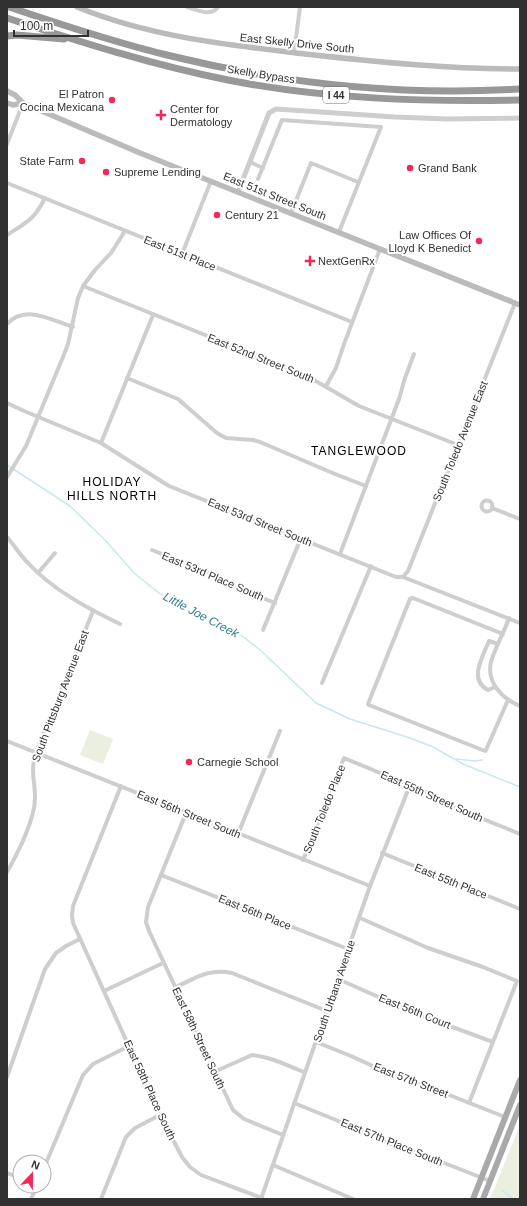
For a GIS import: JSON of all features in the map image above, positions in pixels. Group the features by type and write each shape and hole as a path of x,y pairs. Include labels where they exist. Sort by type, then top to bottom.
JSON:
{"highway":[{"name":"Skelly Bypass","path":"9,7 103,38 163,54 219,67 288,79 326,84 408,90 448,91 520,89"},
{"path":"23,7 36,16"},
{"name":"Skelly Bypass","path":"7,18 142,60 230,80 303,92 339,96 458,102 520,100"},
{"path":"7,36 17,35 76,40"}],"main road":[{"name":"East Skelly Drive South","path":"78,7 117,21 165,34 205,42 412,65 520,69"},
{"name":"East 51st Street South","path":"7,91 15,95 23,103 140,154 518,304"},
{"name":"East 51st Street South","path":"7,103 12,105 23,103"},
{"path":"472,1199 520,1080"},
{"path":"482,1199 520,1105"}],"street":[{"path":"188,7 208,12 217,8"},
{"path":"294,53 300,7"},
{"path":"7,144 23,103"},
{"path":"238,192 272,110 280,108 356,115 447,119 520,118"},
{"path":"313,122 314,112"},
{"path":"258,179 282,120 382,127 358,182 339,232"},
{"path":"250,162 262,168"},
{"path":"291,213 311,163 358,182"},
{"path":"182,254 211,181"},
{"name":"East 51st Place","path":"7,183 352,322"},
{"path":"7,235 37,213 44,198"},
{"path":"7,477 29,440 68,344 73,327 78,298 95,270 111,253 125,231"},
{"path":"326,386 336,368 380,249"},
{"name":"East 52nd Street South","path":"84,286 153,315 289,368 326,386 359,406 458,445"},
{"name":"South Toledo Avenue East","path":"403,576 408,571 458,445 518,304"},
{"path":"7,324 18,315 25,313 33,314 73,327"},
{"path":"101,443 153,315"},
{"path":"340,554 392,418 414,354"},
{"path":"127,378 178,399 217,433 226,438 260,442 291,454 329,472 366,486"},
{"name":"East 53rd Street South","path":"7,403 101,443 169,486 396,576 403,576 520,623"},
{"path":"492,508 520,519"},
{"path":"7,537 27,562 56,588 93,611 120,624"},
{"path":"263,630 301,538"},
{"name":"East 53rd Place South","path":"152,550 214,575 233,586 275,603"},
{"path":"38,572 55,553"},
{"path":"322,683 371,566"},
{"path":"503,634 413,598 410,599 368,704 486,750 508,700"},
{"name":"South Pittsburg Avenue East","path":"7,872 18,852 33,814 35,797 32,766 36,752 93,611"},
{"path":"509,618 491,664 491,674 495,687 504,697 520,706"},
{"path":"495,687 488,690 483,688 477,674 489,641 498,644"},
{"path":"238,834 280,731"},
{"name":"East 56th Street South","path":"7,741 370,886"},
{"name":"East 55th Street South","path":"344,758 431,794 456,808 520,834"},
{"name":"South Toledo Place","path":"303,860 344,758"},
{"name":"South Urbana Avenue","path":"261,1199 370,886 410,785"},
{"name":"East 58th Place South","path":"121,786 73,906 73,924 160,1116 182,1157 190,1167 201,1175 261,1199"},
{"path":"161,875 186,813"},
{"name":"East 55th Place","path":"382,853 520,909"},
{"name":"East 58th Street South","path":"161,875 146,915 148,931 176,987 228,1102 238,1114 252,1122 283,1135"},
{"name":"East 56th Place","path":"161,875 348,949"},
{"path":"360,918 428,948 484,967 517,981 469,1103"},
{"path":"7,1077 45,969 56,953 80,939"},
{"path":"104,991 163,963"},
{"path":"176,987 207,973 221,971 232,973 327,1011"},
{"name":"East 56th Court","path":"338,979 418,1014 493,1042"},
{"name":"East 57th Street","path":"316,1042 388,1073 505,1117"},
{"path":"50,1154 82,1074 93,1064 129,1046"},
{"path":"214,1072 252,1055 268,1058 304,1072"},
{"name":"East 57th Place South","path":"294,1103 386,1142 490,1181"},
{"path":"101,1199 126,1137 135,1128 160,1116"},
{"path":"273,1165 353,1199"}],"green space":[{"path":"90,730 113,739 103,764 80,755"},
{"path":"520,1125 520,1199 490,1199"}],"waterway":[{"name":"Little Joe Creek","path":"7,465 70,506 106,541 134,573 159,593 180,607 214,620 237,632 259,649 316,703 350,719 433,747 463,764 520,787"},
{"name":"Little Joe Creek","path":"456,759 475,761 482,760"},
{"path":"502,1190 513,1199"}],"place":[{"name":"El Patron Cocina Mexicana","path":"112,100"},
{"name":"Center for Dermatology","path":"161,115"},
{"name":"State Farm","path":"82,161"},
{"name":"Grand Bank","path":"410,168"},
{"name":"Supreme Lending","path":"106,172"},
{"name":"Century 21","path":"217,215"},
{"name":"Law Offices Of Lloyd K Benedict","path":"479,241"},
{"name":"NextGenRx","path":"310,261"},
{"name":"Carnegie School","path":"189,762"}],"district":[{"name":"TANGLEWOOD","path":"359,451"},
{"name":"HOLIDAY HILLS NORTH","path":"112,489"}]}
